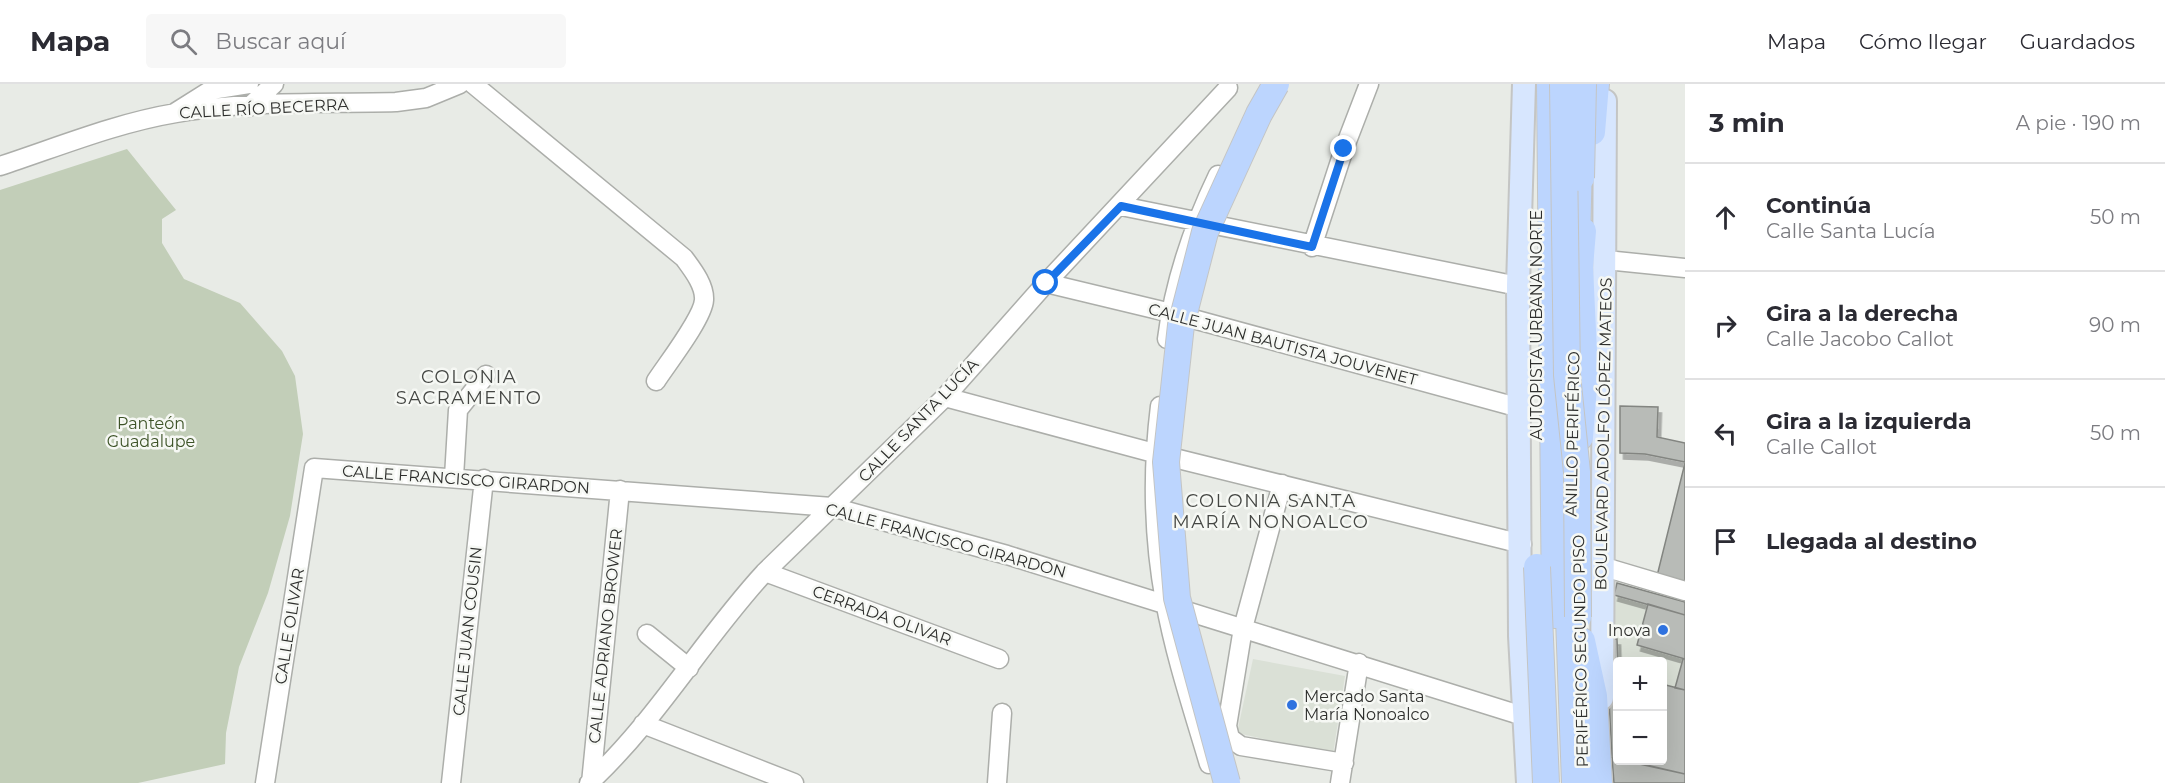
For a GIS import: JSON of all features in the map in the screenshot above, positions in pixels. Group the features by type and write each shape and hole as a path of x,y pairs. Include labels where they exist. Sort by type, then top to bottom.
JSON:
{"highway":[{"path":"1227,783 1177,598 1166,462 1181,325 1205,232 1259,114 1276,84"},
{"name":"AUTOPISTA URBANA NORTE","path":"1534,84 1537,567 1546,783"},
{"name":"ANILLO PERIFÉRICO","path":"1550,84 1558,783"},
{"path":"1563,84 1567,375 1577,472"},
{"path":"1574,84 1573,167 1580,267"},
{"path":"1576,207 1581,191 1582,84"},
{"name":"ANILLO PERIFÉRICO","path":"1575,783 1568,582 1582,84"},
{"path":"1580,267 1596,84"},
{"name":"PERIFÉRICO SEGUNDO PISO","path":"1580,267 1585,373 1577,472 1583,783"},
{"path":"1578,617 1594,696 1599,783"},
{"path":"1540,783 1556,718"}],"main road":[{"path":"1524,84 1518,286 1522,544 1520,636 1528,783"},
{"name":"BOULEVARD ADOLFO LÓPEZ MATEOS","path":"1605,84 1606,260 1601,675 1607,783"}],"street":[{"path":"175,113 211,90 249,84"},
{"path":"249,107 274,84"},
{"name":"CALLE RÍO BECERRA","path":"0,166 133,123 175,113 249,107 396,102 426,98 460,84"},
{"path":"473,84 684,258 697,276 704,300 695,323 656,381"},
{"path":"1215,783 1165,603 1155,526 1154,453 1171,313 1195,222 1262,84"},
{"path":"1312,247 1344,149 1370,84"},
{"name":"CALLE SANTA LUCÍA","path":"592,783 689,668 744,595 765,572 945,397 1046,283 1121,206 1228,88"},
{"path":"1121,206 1312,247 1518,286"},
{"path":"1606,260 1685,268"},
{"name":"CALLE JUAN BAUTISTA JOUVENET","path":"1046,283 1171,313 1520,408"},
{"path":"454,477 458,410 486,375"},
{"path":"945,397 1154,453 1522,544"},
{"name":"CALLE FRANCISCO GIRARDON","path":"314,468 832,507 1007,555 1523,716"},
{"name":"CALLE OLIVAR","path":"265,783 314,468"},
{"name":"CALLE JUAN COUSIN","path":"451,783 484,479"},
{"path":"1282,484 1243,628 1227,726 1230,738 1241,746 1344,762"},
{"name":"CALLE ADRIANO BROWER","path":"592,783 620,490"},
{"path":"1601,566 1685,591"},
{"name":"CERRADA OLIVAR","path":"765,572 999,659"},
{"path":"647,634 689,668"},
{"path":"1340,783 1359,663"},
{"path":"998,783 1002,713"},
{"path":"643,724 794,783"}],"shaded area":[{"path":"1617,583 1685,602 1685,690 1667,685 1667,657 1613,657 1613,679 1608,680 1608,591"},
{"name":"Mercado Santa María Nonoalco","path":"1253,659 1345,676 1333,754 1237,733"}],"green space":[{"name":"Panteón Guadalupe","path":"127,149 176,210 162,219 162,243 184,279 240,303 282,351 295,376 303,434 290,516 268,593 239,667 226,733 225,764 138,783 0,783 0,190"}],"building":[{"path":"1620,406 1658,407 1657,437 1685,443 1685,462 1645,454 1620,453"},
{"path":"1685,463 1685,584 1657,576"},
{"path":"1617,583 1685,602 1685,615 1614,595"},
{"name":"Inova","path":"1648,604 1685,615 1685,659 1637,645"},
{"name":"Inova","path":"1608,639 1617,639 1618,657 1613,657 1613,663 1608,663"},
{"path":"1683,659 1685,659 1685,690 1675,688"},
{"path":"1608,680 1613,680 1613,758 1612,758"},
{"path":"1667,685 1685,690 1685,774 1646,765 1667,765"},
{"path":"1612,758 1613,765 1644,765 1685,774 1685,783 1614,783"}],"place":[{"name":"Inova","path":"1663,630"},
{"name":"Mercado Santa María Nonoalco","path":"1292,705"}],"district":[{"name":"COLONIA SACRAMENTO","path":"469,387"},
{"name":"COLONIA SANTA MARÍA NONOALCO","path":"1271,511"}],"route":[{"path":"1046,283 1121,206 1312,247 1344,149"}]}
